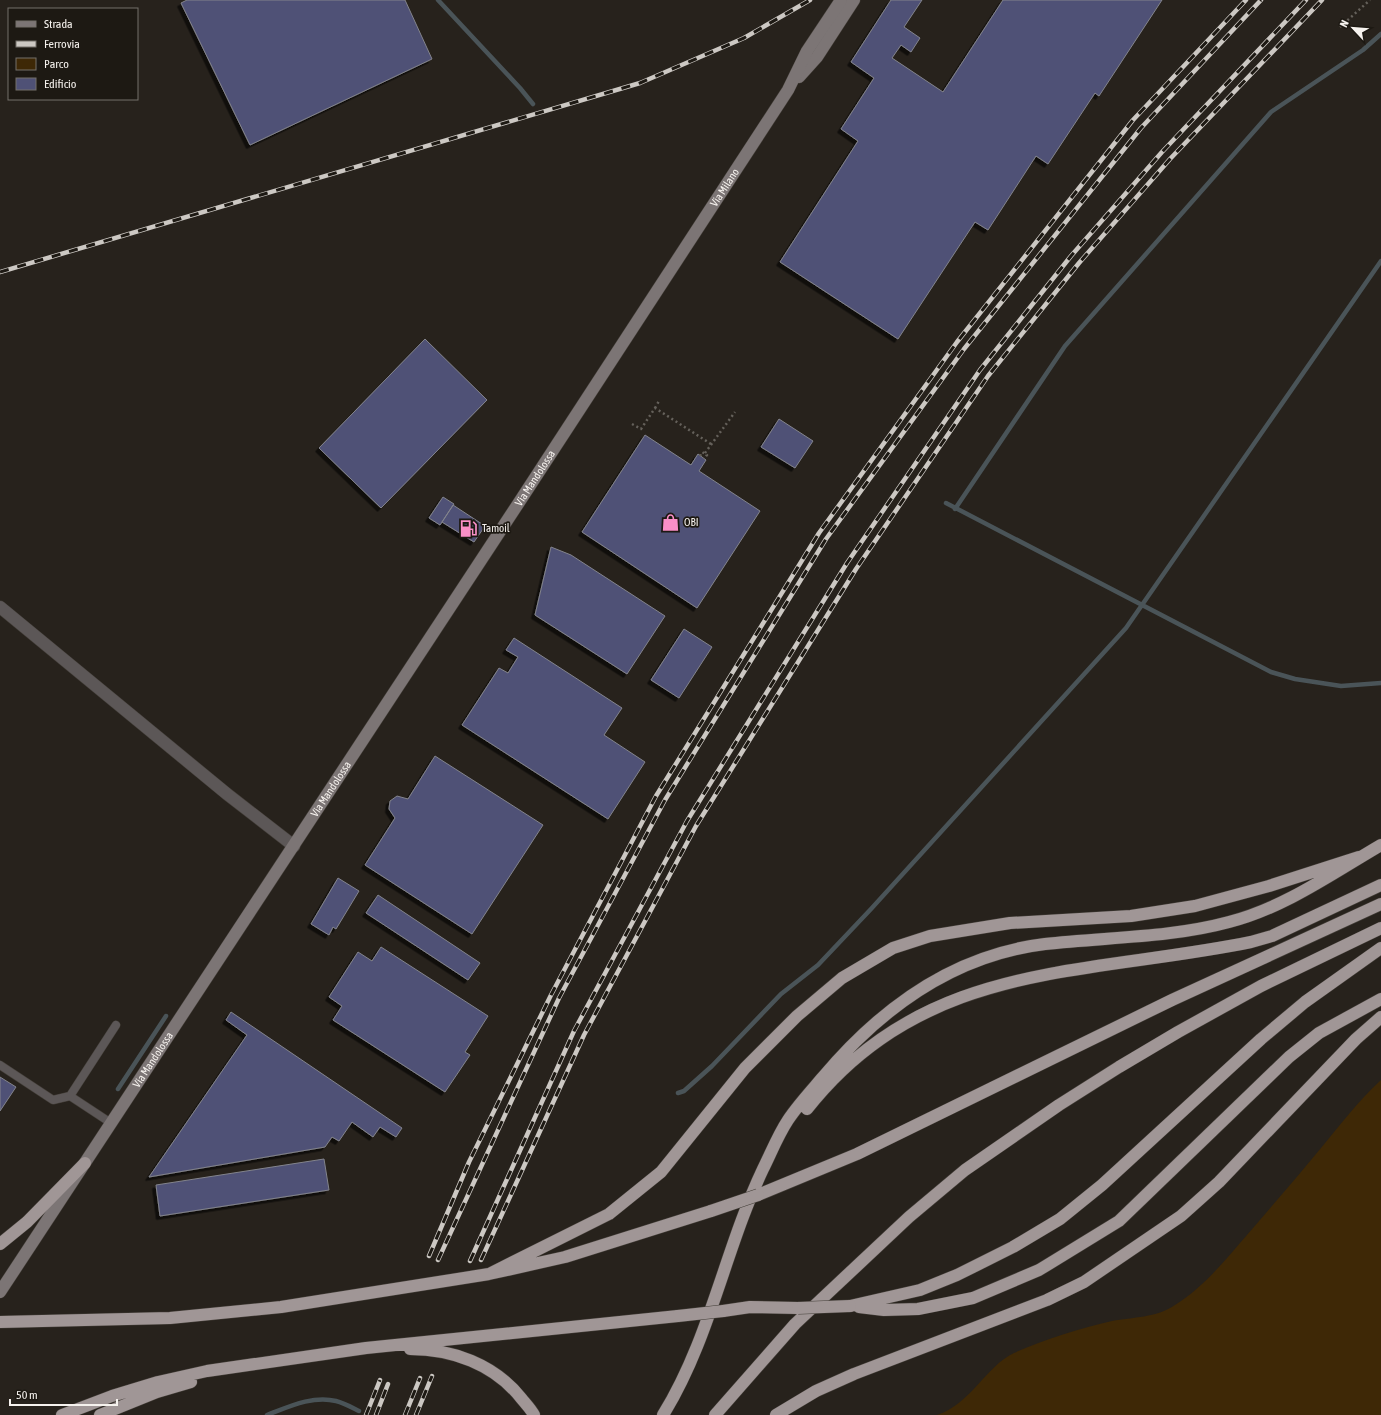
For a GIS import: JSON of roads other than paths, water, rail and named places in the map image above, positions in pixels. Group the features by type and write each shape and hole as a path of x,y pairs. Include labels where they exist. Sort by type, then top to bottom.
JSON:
{"highway":[{"path":"664,1415 687,1371 742,1218 765,1165 788,1120 832,1066 877,1020 907,997 930,983 986,958 1013,949 1044,944 1165,933 1230,922 1253,914 1294,895 1381,845"},
{"path":"489,1274 609,1214 661,1172 745,1068 798,1016 842,978 893,948 930,936 1010,923 1131,916 1194,906 1269,886 1360,857"},
{"path":"765,1165 813,1101 840,1073 888,1034 915,1017 963,996 1004,983 1046,973 1251,942 1272,936 1381,885"},
{"path":"0,1321 45,1322 170,1318 281,1306 489,1274 565,1257 758,1195 857,1154 1172,1000 1381,904"},
{"path":"715,1415 795,1324 909,1216 965,1170 1079,1092 1178,1032 1261,986 1381,928"},
{"path":"850,1306 920,1290 957,1275 1013,1247 1060,1219 1102,1185 1261,1039 1299,1007 1381,948"},
{"path":"62,1415 112,1396 158,1382 207,1371 366,1348 678,1316 750,1307 798,1308 850,1306 884,1310 918,1309 973,1298 1039,1270 1119,1221 1289,1057 1319,1033 1381,999"},
{"path":"776,1415 816,1392 854,1374 1047,1300 1084,1282 1180,1216 1219,1182 1356,1039 1381,1017"},
{"path":"0,1244 27,1222 84,1163"},
{"path":"366,1348 417,1349 455,1354 477,1363 498,1375 515,1389 534,1415"},
{"path":"100,1415 158,1392 208,1376 251,1365"}],"main road":[{"name":"Via Milano","path":"660,285 788,90 807,51 841,0"},
{"name":"Via Milano","path":"788,90 817,57 854,0"},
{"name":"Via Mandolossa","path":"0,1292 294,846 660,285"}],"street":[{"path":"0,607 228,794 294,846"}],"lane":[{"path":"0,1065 53,1100 70,1096 116,1025"},
{"path":"70,1096 111,1123"}],"waterway":[{"path":"438,0 533,104"},
{"path":"955,509 1065,346 1271,112 1363,50 1381,34"},
{"path":"678,1093 684,1091 712,1066 781,994 818,965 871,909 1126,628 1381,261"},
{"path":"946,503 1271,672 1295,679 1341,686 1381,683"},
{"path":"118,1089 166,1016"},
{"path":"267,1415 292,1405 318,1400 336,1401 359,1411"}],"railway":[{"path":"0,272 640,83 744,38 810,0"},
{"path":"429,1256 469,1162 551,995 656,796 819,533 957,342 1133,120 1246,0"},
{"path":"438,1260 559,998 665,800 826,539 964,349 1141,128 1261,0"},
{"path":"470,1261 574,1031 687,821 847,563 980,370 1071,256 1162,152 1306,0"},
{"path":"481,1260 584,1035 696,826 856,569 988,376 1079,263 1170,159 1322,0"},
{"path":"416,1415 432,1376"},
{"path":"405,1415 420,1378"},
{"path":"366,1415 380,1380"},
{"path":"376,1415 388,1384"}],"place":[{"name":"OBI","path":"671,522"},
{"name":"Tamoil","path":"469,528"}]}
